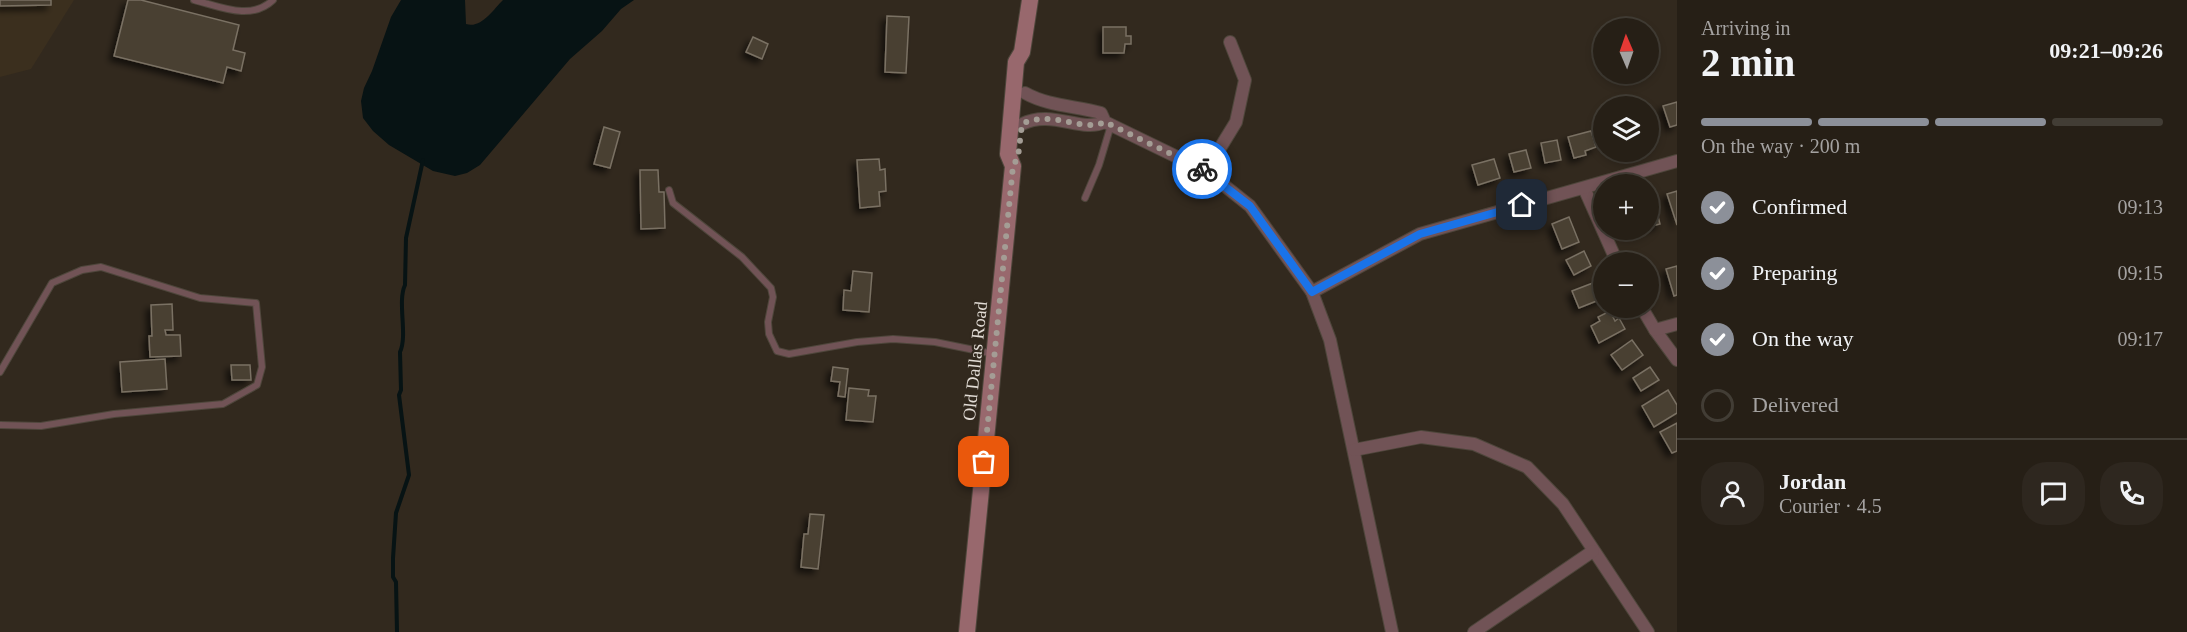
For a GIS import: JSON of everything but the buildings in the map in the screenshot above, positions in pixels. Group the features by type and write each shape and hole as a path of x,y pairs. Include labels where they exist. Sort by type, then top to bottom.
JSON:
{"main road":[{"name":"Old Dallas Road","path":"1013,166 1008,154 1016,62 1022,52 1030,0"},
{"name":"Old Dallas Road","path":"968,632 1013,166 1018,157 1025,93 1027,64 1022,52"}],"street":[{"path":"1206,171 1236,122 1245,80 1230,42"},
{"path":"1025,93 1051,104 1078,107 1101,113 1108,124 1206,171 1250,206 1312,292 1330,340 1392,632"},
{"path":"1022,124 1033,118 1050,118 1098,126 1108,124"},
{"path":"1312,292 1420,234 1677,161"},
{"path":"1584,188 1613,252"},
{"path":"1648,318 1677,360"},
{"path":"1655,330 1677,324"},
{"path":"1354,450 1421,437 1474,444 1527,467 1563,504 1648,632"},
{"path":"1474,632 1593,550"}],"lane":[{"path":"194,0 235,11 254,12 266,7 273,0"},
{"path":"1085,198 1099,165 1108,124"},
{"path":"669,190 673,203 742,257 771,288 769,334 777,351 789,354 856,342 893,339 935,342 995,354"},
{"path":"0,372 52,283 82,270 101,267 200,298 256,303 262,368 257,385 223,404 114,414 41,426 0,425"}],"shaded area":[{"path":"0,0 74,0 31,69 0,77"},
{"path":"401,0 465,0 466,24 471,25 486,18 503,0 634,0 621,9 602,31 570,59 480,165 467,173 455,176 433,171 389,145 373,131 363,118 361,101 364,88 391,17"}],"waterway":[{"path":"397,632 396,582 393,577 396,513 409,475 399,395 401,390 400,352 403,337 402,300 405,285 406,238 423,160"}],"way so far":[{"path":"984,462 1013,166 1018,157 1022,124 1033,118 1050,118 1098,126 1105,122 1202,169"}],"route":[{"path":"1202,169 1250,206 1312,292 1420,234 1522,205"}]}
